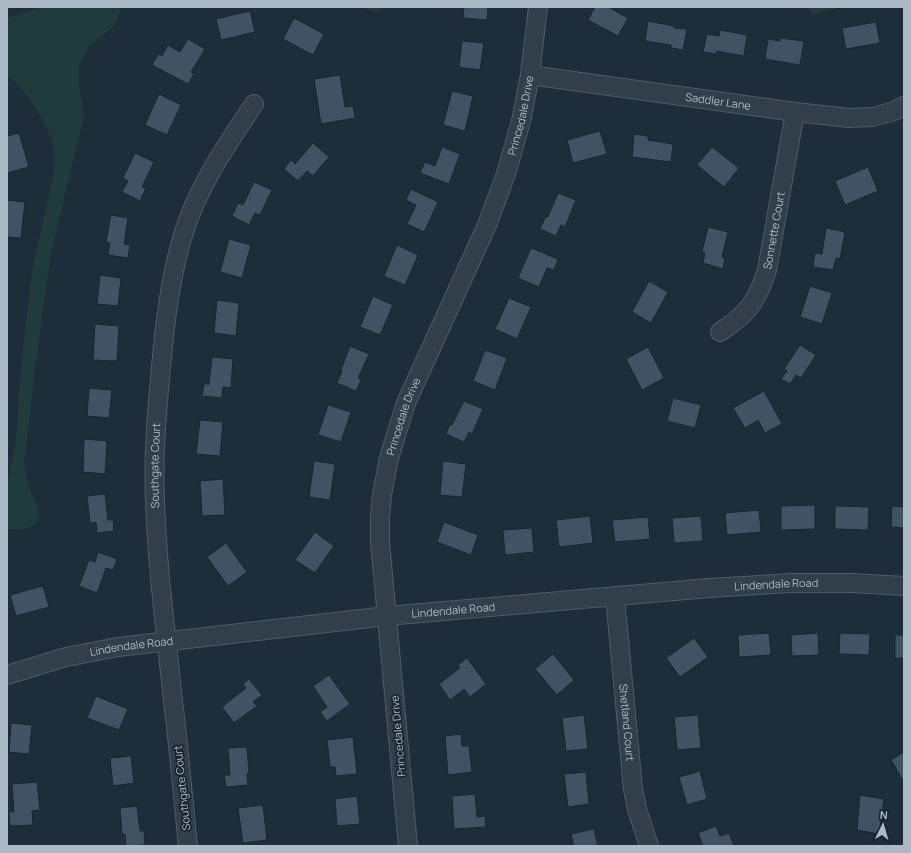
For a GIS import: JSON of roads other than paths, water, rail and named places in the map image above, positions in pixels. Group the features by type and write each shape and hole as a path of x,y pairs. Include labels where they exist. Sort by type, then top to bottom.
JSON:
{"street":[{"name":"Princedale Drive","path":"408,846 380,542 382,495 389,458 406,403 487,225 506,174 521,121 530,75 538,7"},
{"name":"Saddler Lane","path":"530,75 795,112 849,118 873,117 894,111 904,106"},
{"name":"Southgate Court","path":"188,846 159,567 155,497 155,443 163,344 173,273 183,234 197,197 212,169 254,104"},
{"name":"Sonnette Court","path":"720,332 737,321 751,306 761,289 767,270 795,112"},
{"name":"Lindendale Road","path":"7,675 66,657 118,647 387,616 709,588 792,583 852,583 904,586"},
{"name":"Shetland Court","path":"615,597 633,789 639,815 649,846"}]}
